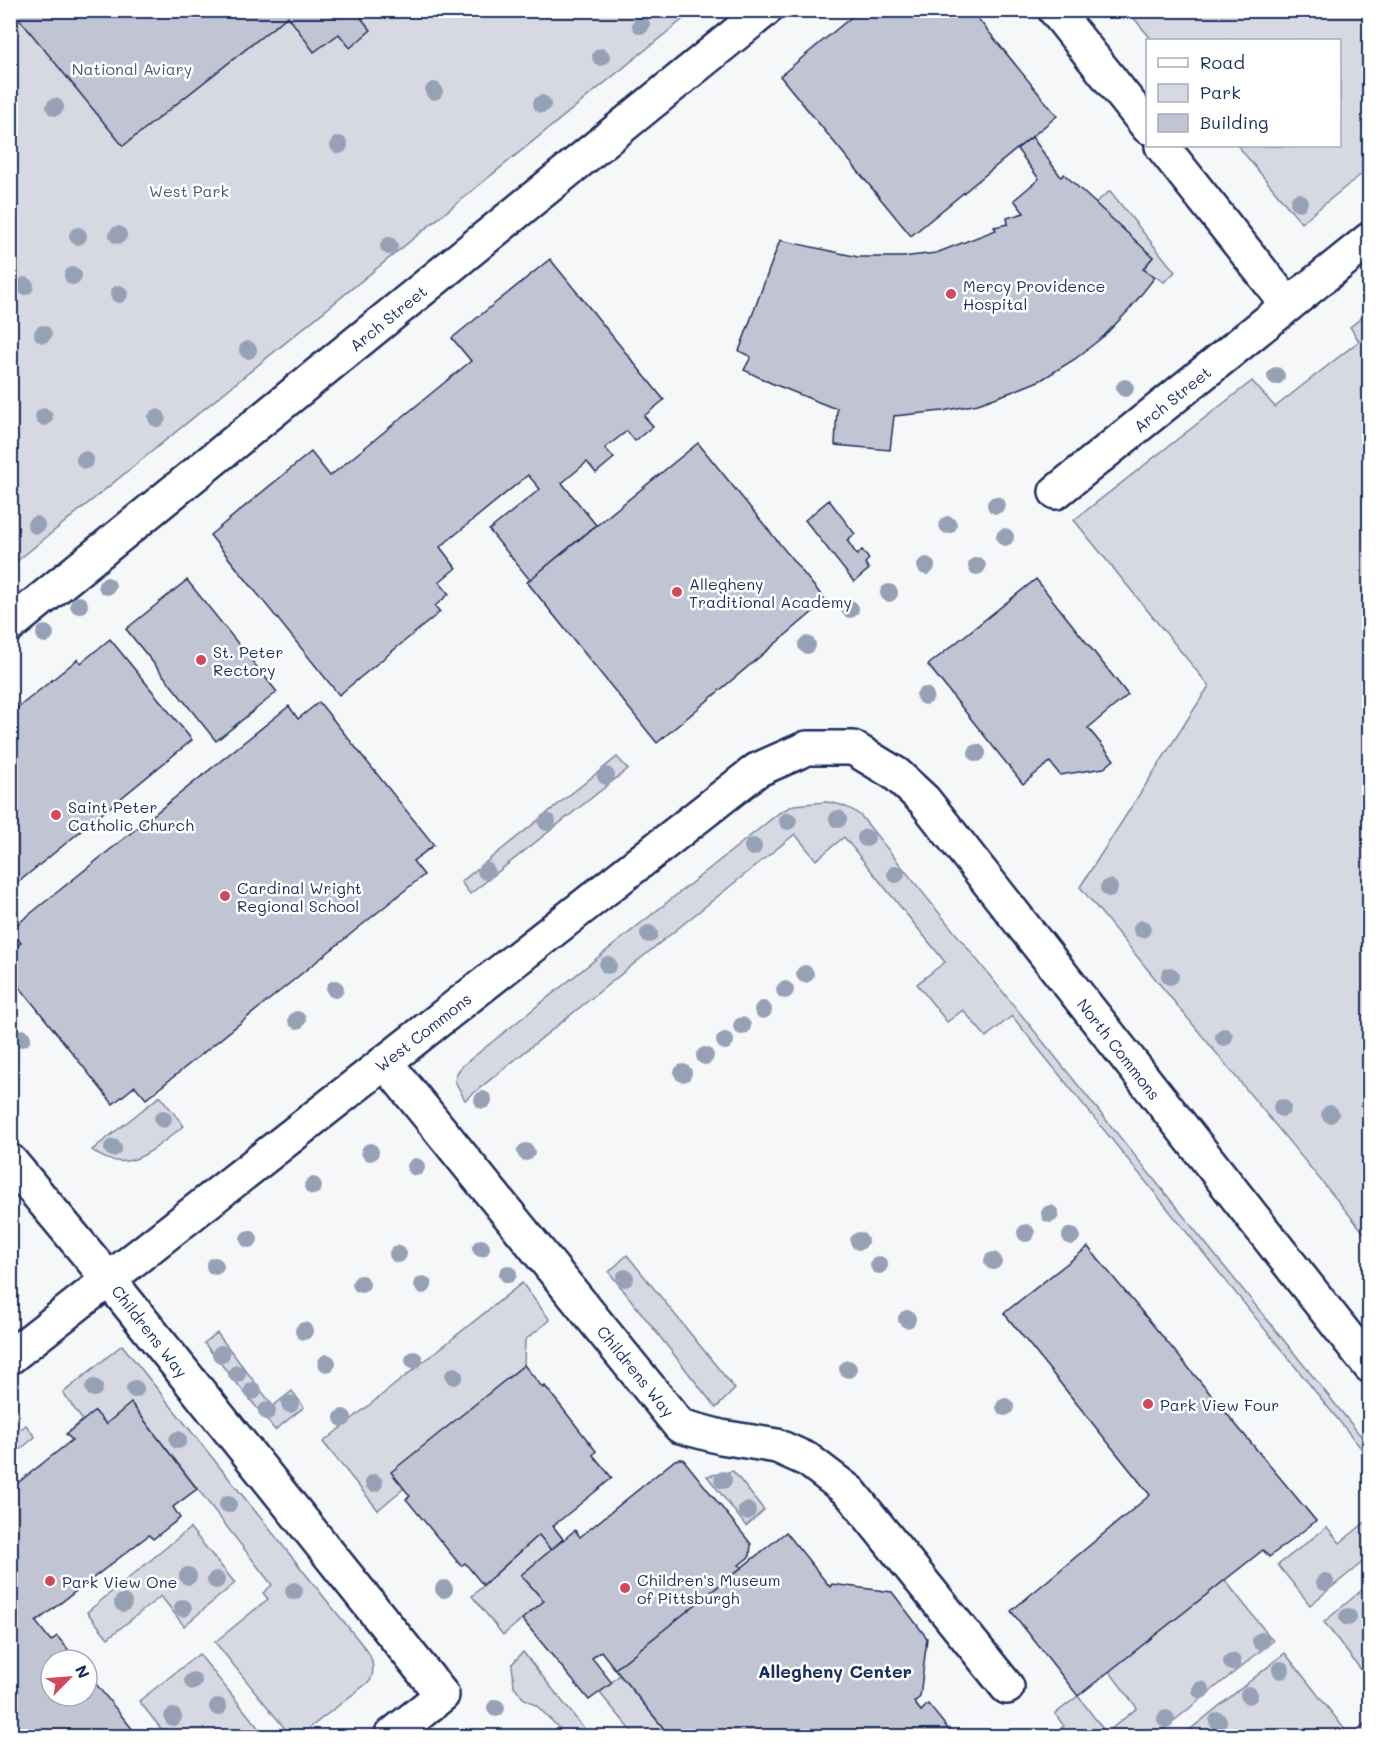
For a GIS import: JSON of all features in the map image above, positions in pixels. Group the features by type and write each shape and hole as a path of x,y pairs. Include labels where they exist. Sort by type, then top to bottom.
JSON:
{"street":[{"name":"Arch Street","path":"10,625 765,10"},
{"path":"1055,10 1146,124"},
{"path":"1163,147 1288,305"},
{"name":"Arch Street","path":"1056,492 1370,239"},
{"name":"West Commons","path":"10,1358 757,770 807,748 853,748"},
{"name":"North Commons","path":"853,748 896,774 924,800 1370,1366"},
{"name":"Childrens Way","path":"385,1062 680,1426 732,1439 777,1446 808,1460 850,1492 1007,1687"},
{"path":"10,1161 110,1281"},
{"name":"Childrens Way","path":"110,1281 442,1695 391,1737"}],"green space":[{"name":"West Park","path":"11,10 693,11 11,566"},
{"path":"1128,11 1369,11 1369,168 1301,223 1239,147 1341,147 1341,39 1151,39"},
{"path":"1110,191 1175,272 1164,282 1143,269 1153,257 1095,203"},
{"path":"1369,312 1369,1239 1080,887 1209,686 1074,520 1252,381 1275,407 1359,341 1350,327"},
{"path":"617,757 628,769 470,894 461,882"},
{"path":"826,802 845,806 861,816 1369,1446 1369,1458 1012,1016 986,1037 963,1010 947,1022 917,984 945,962 844,837 816,860 795,834 465,1100 455,1081 462,1066 779,813 794,805"},
{"path":"160,1096 184,1126 140,1157 129,1161 105,1158 92,1150"},
{"path":"627,1255 735,1389 716,1408 609,1272"},
{"path":"522,1283 550,1320 525,1340 524,1365 455,1421 404,1488 378,1510 323,1442"},
{"path":"217,1333 273,1406 292,1391 304,1407 275,1430 204,1343"},
{"path":"122,1345 370,1655 373,1670 370,1681 299,1736 291,1736 215,1642 268,1599 263,1593 272,1585 132,1404 106,1424 95,1411 83,1421 63,1393"},
{"path":"26,1425 35,1437 11,1457 11,1437"},
{"path":"733,1471 764,1510 746,1526 707,1476"},
{"path":"1369,1519 1369,1557 1310,1605 1278,1565 1327,1527 1340,1543"},
{"path":"190,1528 235,1583 184,1626 161,1596 108,1638 87,1612"},
{"path":"539,1535 551,1550 521,1575 544,1601 503,1635 472,1596"},
{"path":"1225,1580 1273,1641 1155,1736 1051,1736 1064,1726 1055,1714 1078,1696 1106,1733 1137,1708 1109,1671"},
{"path":"1369,1584 1369,1680 1324,1622"},
{"path":"523,1652 590,1736 567,1736 537,1706 523,1698 514,1686 512,1664"},
{"path":"1285,1653 1350,1736 1182,1736"},
{"path":"199,1654 264,1735 167,1736 139,1701"},
{"path":"620,1675 670,1736 636,1736 599,1692"}],"building":[{"name":"National Aviary","path":"12,10 370,10 361,18 371,30 350,48 339,34 314,52 288,16 123,146"},
{"path":"860,10 971,10 1057,116 911,236 780,76"},
{"name":"Mercy Providence Hospital","path":"1032,137 1061,177 1064,174 1153,257 1143,269 1155,277 1129,310 1104,336 1075,359 1041,380 1014,391 978,404 943,411 894,416 890,450 835,445 837,408 771,383 744,370 751,357 739,351 780,240 858,257 902,257 936,253 996,230 994,227 1008,224 1007,218 1024,213 1014,200 1039,179 1017,149"},
{"path":"550,259 664,400 644,416 653,426 635,441 627,431 605,448 614,458 596,473 587,462 562,483 596,525 530,580 489,530 540,489 528,475 440,547 456,568 439,582 449,594 435,606 440,612 339,695 210,535 311,452 330,476 471,361 452,338"},
{"name":"Allegheny Traditional Academy","path":"698,443 826,601 657,743 527,582"},
{"path":"829,500 855,534 847,540 857,555 862,550 869,559 865,563 869,569 854,582 805,520"},
{"path":"1036,579 1128,695 1088,728 1114,760 1104,768 1060,775 1050,762 1023,784 928,665"},
{"name":"St. Peter Rectory","path":"187,580 277,692 216,741 126,629"},
{"name":"Saint Peter Catholic Church","path":"110,639 192,740 10,889 10,714 78,659 81,663"},
{"name":"Cardinal Wright Regional School","path":"319,702 434,845 413,861 424,875 146,1099 135,1086 113,1104 10,975 10,952 21,943 10,930 289,706 298,719"},
{"name":"Park View Four","path":"1088,1247 1316,1521 1269,1557 1263,1550 1078,1696 1011,1611 1150,1495 1004,1313"},
{"path":"524,1365 543,1388 545,1386 596,1451 593,1455 612,1478 553,1526 563,1539 551,1550 539,1535 483,1585 465,1563 461,1566 406,1499 410,1496 391,1472"},
{"name":"Park View One","path":"131,1403 197,1489 173,1507 180,1518 153,1539 149,1535 36,1622 51,1641 57,1636 67,1648 39,1648 39,1708 99,1708 99,1688 138,1736 10,1736 10,1489 72,1440 66,1434 95,1411 106,1424"},
{"name":"Children's Museum of Pittsburgh","path":"679,1459 683,1459 751,1544 750,1556 739,1565 742,1568 615,1669 601,1651 592,1658 612,1683 589,1700 522,1619 544,1601 521,1575 575,1530 580,1537"},
{"name":"Children's Museum of Pittsburgh","path":"786,1532 830,1587 832,1584 892,1592 927,1638 920,1697 914,1702 921,1711 928,1704 954,1736 670,1736 615,1669"},
{"path":"1370,1719 1370,1736 1350,1736 1367,1722"}],"place":[{"name":"Mercy Providence Hospital","path":"951,294"},
{"name":"Allegheny Traditional Academy","path":"677,592"},
{"name":"St. Peter Rectory","path":"201,660"},
{"name":"Saint Peter Catholic Church","path":"56,815"},
{"name":"Cardinal Wright Regional School","path":"225,896"},
{"name":"Park View Four","path":"1148,1404"},
{"name":"Park View One","path":"50,1581"},
{"name":"Children's Museum of Pittsburgh","path":"625,1588"}],"district":[{"name":"Allegheny Center","path":"835,1671"}]}
